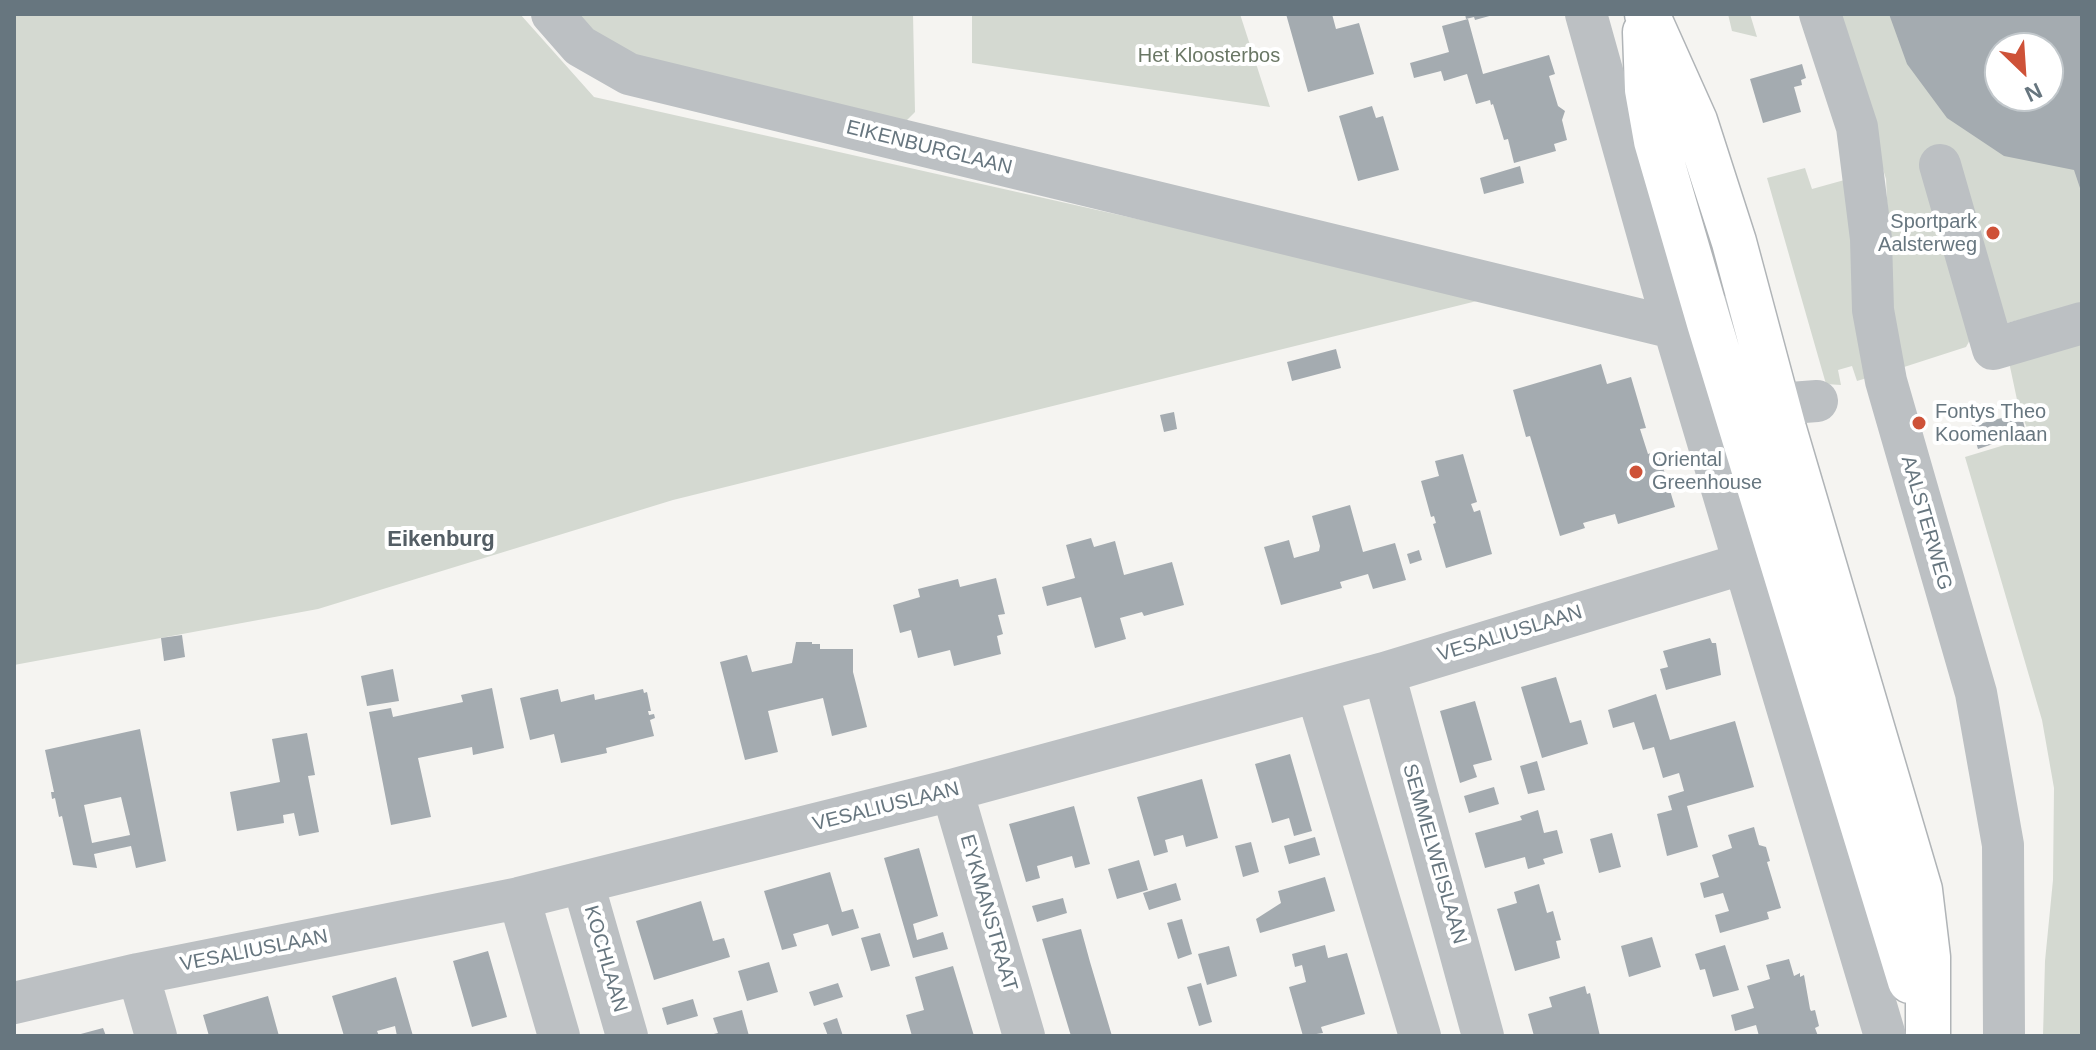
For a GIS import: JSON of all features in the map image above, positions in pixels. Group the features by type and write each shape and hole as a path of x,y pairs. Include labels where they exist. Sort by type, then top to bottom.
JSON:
{"main road":[{"path":"1646,14 1647,90 1692,326 1928,1036"},
{"path":"1646,14 1695,121 1734,242 1751,309 1797,402 1920,890 1928,957 1928,1036"}],"street":[{"name":"EIKENBURGLAAN","path":"552,14 580,46 629,74 1326,245 1692,326"},
{"path":"1586,14 1692,326 1745,563 1885,1036"},
{"name":"AALSTERWEG","path":"1820,14 1857,127 1871,239 1873,310 1886,381 1978,708 2003,845 2004,1036"},
{"path":"1940,165 1993,349 2082,323"},
{"path":"1692,326 1751,309"},
{"name":"VESALIUSLAAN","path":"14,1003 138,974 519,898 952,790 1384,673 1745,563"},
{"name":"SEMMELWEISLAAN","path":"1384,673 1483,1036"},
{"path":"1317,692 1420,1036"},
{"name":"EYKMANSTRAAT","path":"952,790 1024,1036"},
{"name":"KOCHLAAN","path":"583,883 627,1036"},
{"path":"519,898 559,1036"},
{"path":"138,974 156,1036"}],"green space":[{"path":"14,14 520,14 594,97 1489,298 673,500 318,609 14,665"},
{"path":"567,14 913,14 915,112 903,124 641,63"},
{"name":"Het Kloosterbos","path":"972,14 1240,14 1270,107 972,63"},
{"path":"1728,14 1750,14 1757,37 1732,31"},
{"name":"Sportpark Aalsterweg","path":"1836,14 2082,14 2082,304 1975,331 1966,347 1901,368 1892,305 1886,179"},
{"path":"1805,168 1812,189 1848,179 1870,377 1857,381 1852,366 1838,370 1841,385 1826,384 1767,178"},
{"path":"2082,342 2082,1036 2043,1036 2045,961 2053,880 2054,788 2042,720 1965,457 2031,437 2019,409 2009,362"}],"building":[{"path":"1286,14 1332,14 1336,29 1359,23 1374,74 1308,92"},
{"path":"1465,14 1493,15 1475,20 1474,17 1466,19"},
{"path":"1889,14 2082,14 2082,194 2074,170 2004,156 1947,118 1907,64"},
{"path":"1468,19 1483,74 1549,55 1555,74 1549,76 1558,106 1565,111 1562,120 1567,140 1554,144 1556,151 1514,163 1493,104 1490,100 1476,104 1467,74 1444,81 1441,71 1414,78 1410,63 1449,52 1442,26"},
{"path":"1802,64 1806,78 1801,80 1802,85 1794,87 1801,112 1763,123 1750,79"},
{"path":"1372,106 1376,118 1383,116 1399,170 1358,181 1339,116"},
{"path":"1520,166 1524,183 1484,194 1480,178"},
{"path":"1336,349 1341,368 1292,381 1287,362"},
{"path":"1601,364 1607,384 1631,377 1646,428 1640,429 1648,454 1658,451 1675,507 1618,524 1615,514 1583,523 1585,528 1560,536 1513,390"},
{"path":"1174,412 1177,429 1164,432 1160,415"},
{"path":"2021,413 2026,433 1978,449 1971,426"},
{"path":"1463,454 1477,502 1471,504 1474,512 1480,510 1492,554 1446,568 1433,524 1436,523 1434,516 1431,517 1421,481 1439,476 1435,461"},
{"path":"1350,505 1363,552 1395,543 1406,580 1373,589 1368,574 1340,582 1342,588 1281,605 1264,547 1289,540 1294,558 1319,551 1312,516"},
{"path":"1091,538 1094,547 1115,541 1124,575 1172,562 1184,605 1144,616 1142,612 1120,618 1126,639 1095,648 1081,597 1047,606 1042,587 1075,578 1066,545"},
{"path":"1419,550 1422,560 1410,564 1407,554"},
{"path":"996,578 1005,614 998,615 1003,634 997,636 1001,654 954,666 950,650 918,658 911,630 900,633 893,605 920,597 918,589 958,579 960,587"},
{"path":"182,635 185,657 164,661 161,638"},
{"path":"1710,638 1712,643 1716,643 1721,675 1666,690 1660,669 1668,667 1663,651"},
{"path":"796,642 820,644 820,649 853,649 853,672 867,727 832,736 823,698 768,711 778,752 745,760 720,662 747,655 752,672 792,663"},
{"path":"393,669 399,701 367,706 361,676"},
{"path":"1556,677 1570,723 1581,720 1588,744 1542,758 1521,687"},
{"path":"492,688 504,748 473,755 472,747 418,758 431,817 391,825 369,712 391,708 393,717 463,702 461,695"},
{"path":"558,689 561,702 594,694 595,700 643,689 644,693 647,692 649,715 654,714 655,718 650,720 654,736 606,748 607,753 561,763 554,734 530,740 520,698"},
{"path":"1656,694 1670,740 1735,721 1754,787 1687,806 1698,847 1667,856 1657,814 1672,810 1668,796 1684,791 1679,773 1663,778 1654,747 1643,750 1634,722 1613,728 1608,710"},
{"path":"1475,701 1492,760 1473,765 1477,777 1460,783 1440,711"},
{"path":"140,729 166,861 136,868 131,846 94,854 97,868 73,865 62,816 59,817 55,798 52,799 51,792 54,792 45,750","holes":["121,797 130,835 92,843 84,805"]},
{"path":"307,733 315,775 308,776 319,832 299,836 294,813 283,815 284,823 237,831 230,792 280,782 272,739"},
{"path":"1290,754 1312,831 1294,836 1289,818 1272,823 1255,764"},
{"path":"1537,761 1545,790 1528,794 1520,766"},
{"path":"1202,779 1218,838 1186,847 1183,835 1165,840 1168,852 1154,856 1137,797"},
{"path":"1494,787 1499,804 1469,813 1464,796"},
{"path":"1074,806 1090,864 1075,868 1072,856 1037,866 1040,878 1026,882 1009,824"},
{"path":"1538,810 1544,833 1557,830 1563,853 1543,859 1545,864 1528,869 1525,857 1485,868 1475,833 1522,820 1520,816"},
{"path":"1754,827 1759,845 1766,847 1770,861 1767,862 1781,908 1767,912 1769,919 1720,933 1715,915 1729,911 1723,893 1704,898 1700,883 1719,877 1712,855 1732,848 1728,835"},
{"path":"1612,833 1621,867 1599,873 1590,839"},
{"path":"1315,837 1320,855 1289,864 1284,846"},
{"path":"1251,842 1259,872 1243,877 1235,846"},
{"path":"919,848 938,916 913,924 917,940 943,932 948,949 913,958 884,858"},
{"path":"1139,860 1148,890 1117,899 1108,869"},
{"path":"830,872 842,912 853,909 859,928 832,936 828,924 793,934 797,946 782,950 764,891"},
{"path":"1325,877 1335,911 1260,933 1256,919 1281,903 1278,891"},
{"path":"1176,883 1181,900 1149,910 1143,893"},
{"path":"1539,884 1547,913 1553,911 1561,940 1556,941 1560,958 1515,971 1497,909 1517,903 1514,892"},
{"path":"1063,898 1067,913 1037,922 1032,906"},
{"path":"701,901 713,941 724,938 730,957 654,980 636,921"},
{"path":"1182,919 1192,954 1178,959 1167,923"},
{"path":"1081,929 1112,1036 1071,1036 1042,939"},
{"path":"880,933 890,966 871,971 861,938"},
{"path":"1652,937 1661,967 1629,977 1621,946"},
{"path":"1325,945 1328,958 1347,953 1365,1014 1321,1027 1323,1033 1303,1036 1289,987 1306,982 1302,965 1295,967 1292,954"},
{"path":"1725,945 1739,990 1713,997 1705,969 1700,970 1695,954"},
{"path":"1229,946 1237,976 1207,985 1198,954"},
{"path":"488,951 507,1017 472,1027 453,961"},
{"path":"1789,959 1794,976 1804,975 1810,1009 1815,1010 1819,1026 1815,1028 1818,1036 1759,1036 1756,1025 1735,1031 1731,1015 1754,1008 1747,986 1770,979 1766,965"},
{"path":"769,962 778,992 747,1001 738,971"},
{"path":"953,966 974,1036 912,1036 906,1015 924,1010 915,977"},
{"path":"396,977 413,1036 397,1036 395,1026 377,1031 379,1036 344,1036 332,996"},
{"path":"838,983 843,997 814,1006 809,992"},
{"path":"1201,983 1212,1022 1199,1026 1187,987"},
{"path":"1585,986 1587,994 1590,993 1600,1036 1534,1036 1528,1014 1552,1007 1549,997"},
{"path":"268,996 279,1036 209,1036 203,1015"},
{"path":"693,999 698,1016 667,1025 662,1008"},
{"path":"742,1010 749,1036 705,1036 718,1033 713,1018"},
{"path":"837,1018 843,1036 828,1036 823,1023"},
{"path":"103,1028 106,1036 77,1036 77,1035"}],"place":[{"name":"Sportpark Aalsterweg","path":"1993,233"},
{"name":"Fontys Theo Koomenlaan","path":"1919,423"},
{"name":"Oriental Greenhouse","path":"1636,472"}],"district":[{"name":"Eikenburg","path":"441,540"}]}
